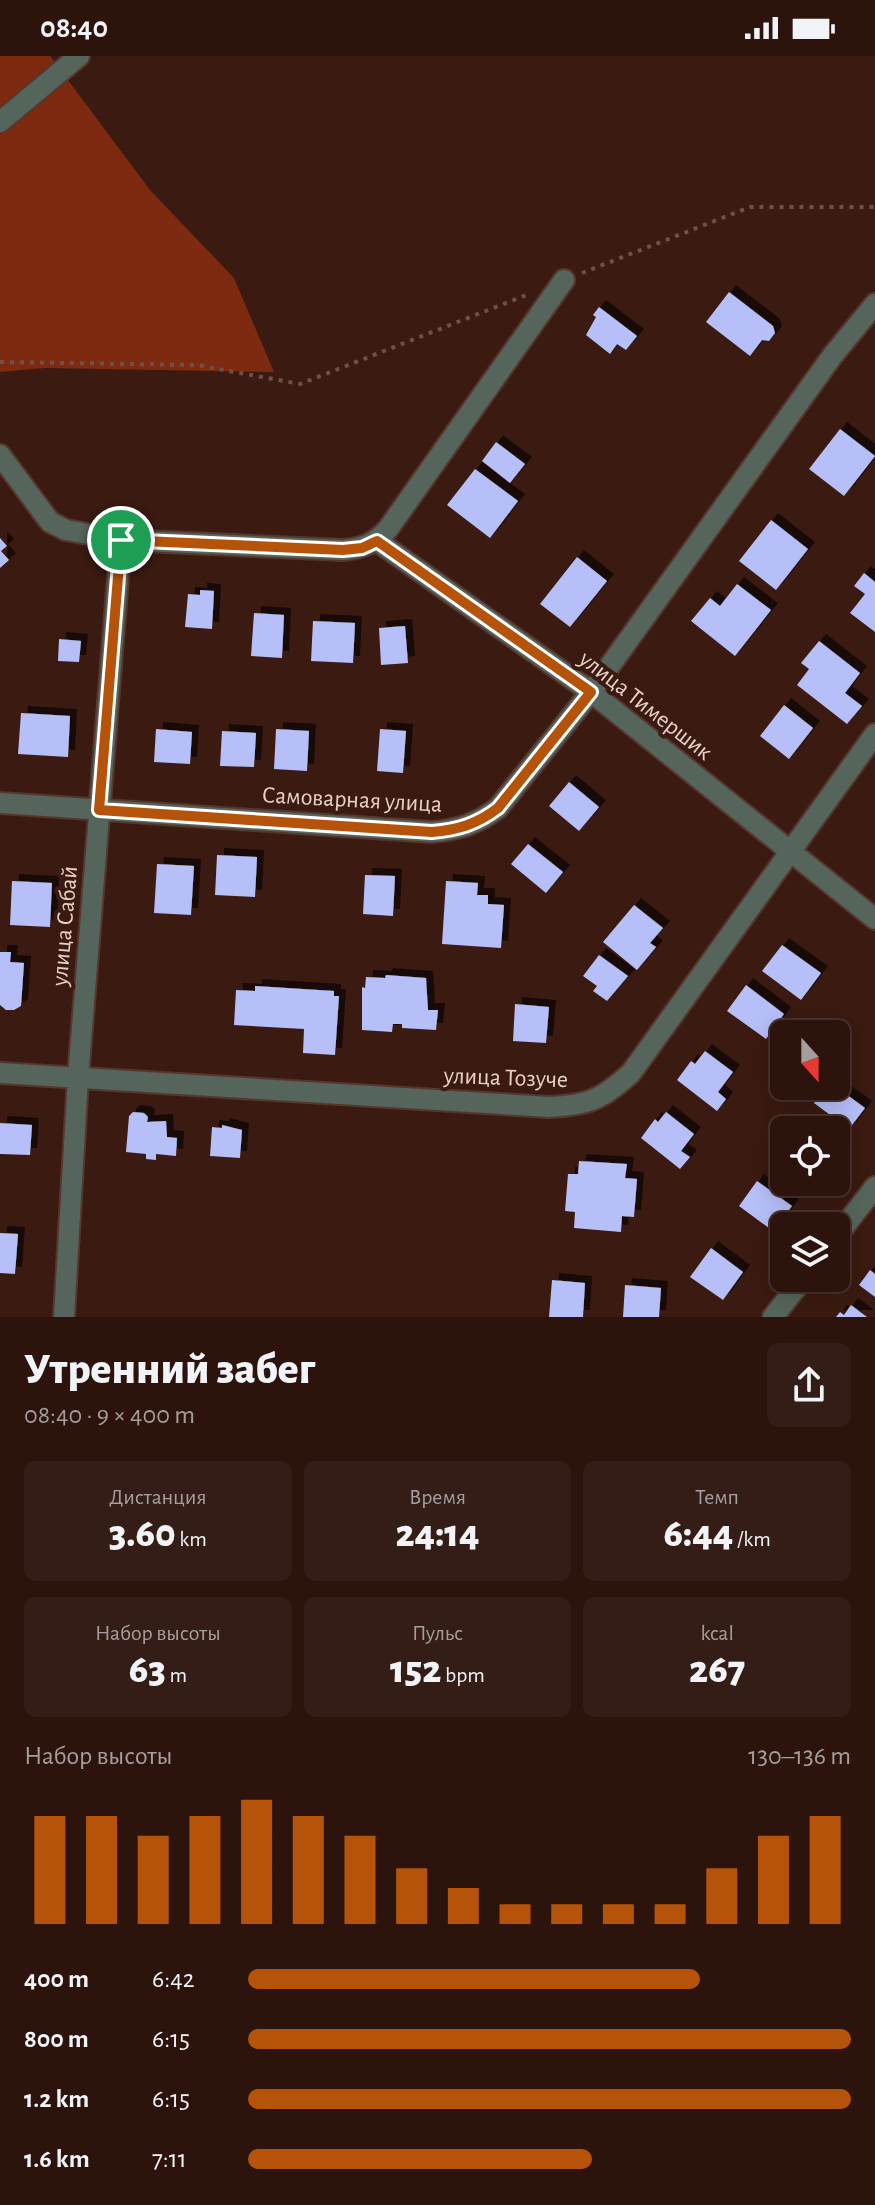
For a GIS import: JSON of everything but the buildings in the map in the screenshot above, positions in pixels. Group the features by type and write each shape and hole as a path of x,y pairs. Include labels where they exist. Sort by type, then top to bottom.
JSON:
{"street":[{"path":"0,122 79,56"},
{"path":"0,455 50,522 66,530 121,540 343,550 362,548 377,541 388,529 564,280"},
{"name":"Самоварная улица","path":"0,803 432,832 457,830 482,820 498,808 591,692 833,355 875,304"},
{"name":"улица Сабай","path":"64,1317 78,1078 121,540"},
{"name":"улица Тимершик","path":"377,541 591,692 875,919"},
{"name":"улица Тозуче","path":"0,1073 549,1107 581,1105 609,1093 631,1073 875,734"},
{"path":"850,1219 875,1187"},
{"path":"773,1317 793,1292"}],"path":[{"path":"0,362 197,365 300,384"}],"shaded area":[{"path":"0,56 50,56 150,190 234,278 274,372 45,368 0,372"}],"route":[{"path":"121,540 343,550 362,548 377,541 591,692 498,808 482,820 457,830 432,832 99,810 121,540"}]}
